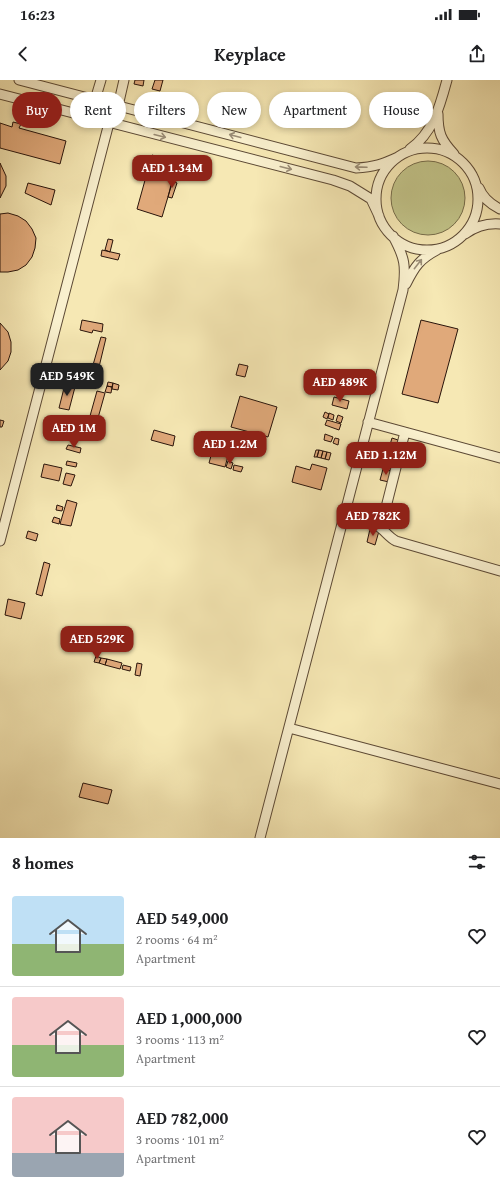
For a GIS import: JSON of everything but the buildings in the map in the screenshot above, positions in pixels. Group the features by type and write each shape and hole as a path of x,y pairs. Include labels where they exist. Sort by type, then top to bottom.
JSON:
{"street":[{"path":"19,80 70,93"},
{"path":"97,92 101,80"},
{"path":"121,92 124,80"},
{"path":"447,80 439,110 438,127 441,138 469,169 482,196 492,205 500,209"},
{"path":"0,94 70,113"},
{"path":"126,108 356,168 372,168 416,149 431,148 446,151 459,158"},
{"path":"379,216 376,200 379,183 386,168 417,144 432,124 439,110"},
{"path":"126,127 345,184 371,199 385,227 393,236 401,250 404,262 405,273 403,290 260,838"},
{"path":"0,541 108,128"},
{"path":"459,238 470,227 476,212 478,197 476,181"},
{"path":"403,290 418,263 425,256 471,230 483,225 494,223 500,224"},
{"path":"393,236 404,244 416,248 429,249 442,247"},
{"path":"368,422 500,458"},
{"path":"381,528 405,432"},
{"path":"344,514 367,521 381,528 387,536 396,541 500,571"},
{"path":"289,728 500,784"}],"green space":[{"path":"428,161 449,167 459,177 465,198 459,219 449,229 428,235 407,229 397,219 391,198 397,177 407,167"}]}
